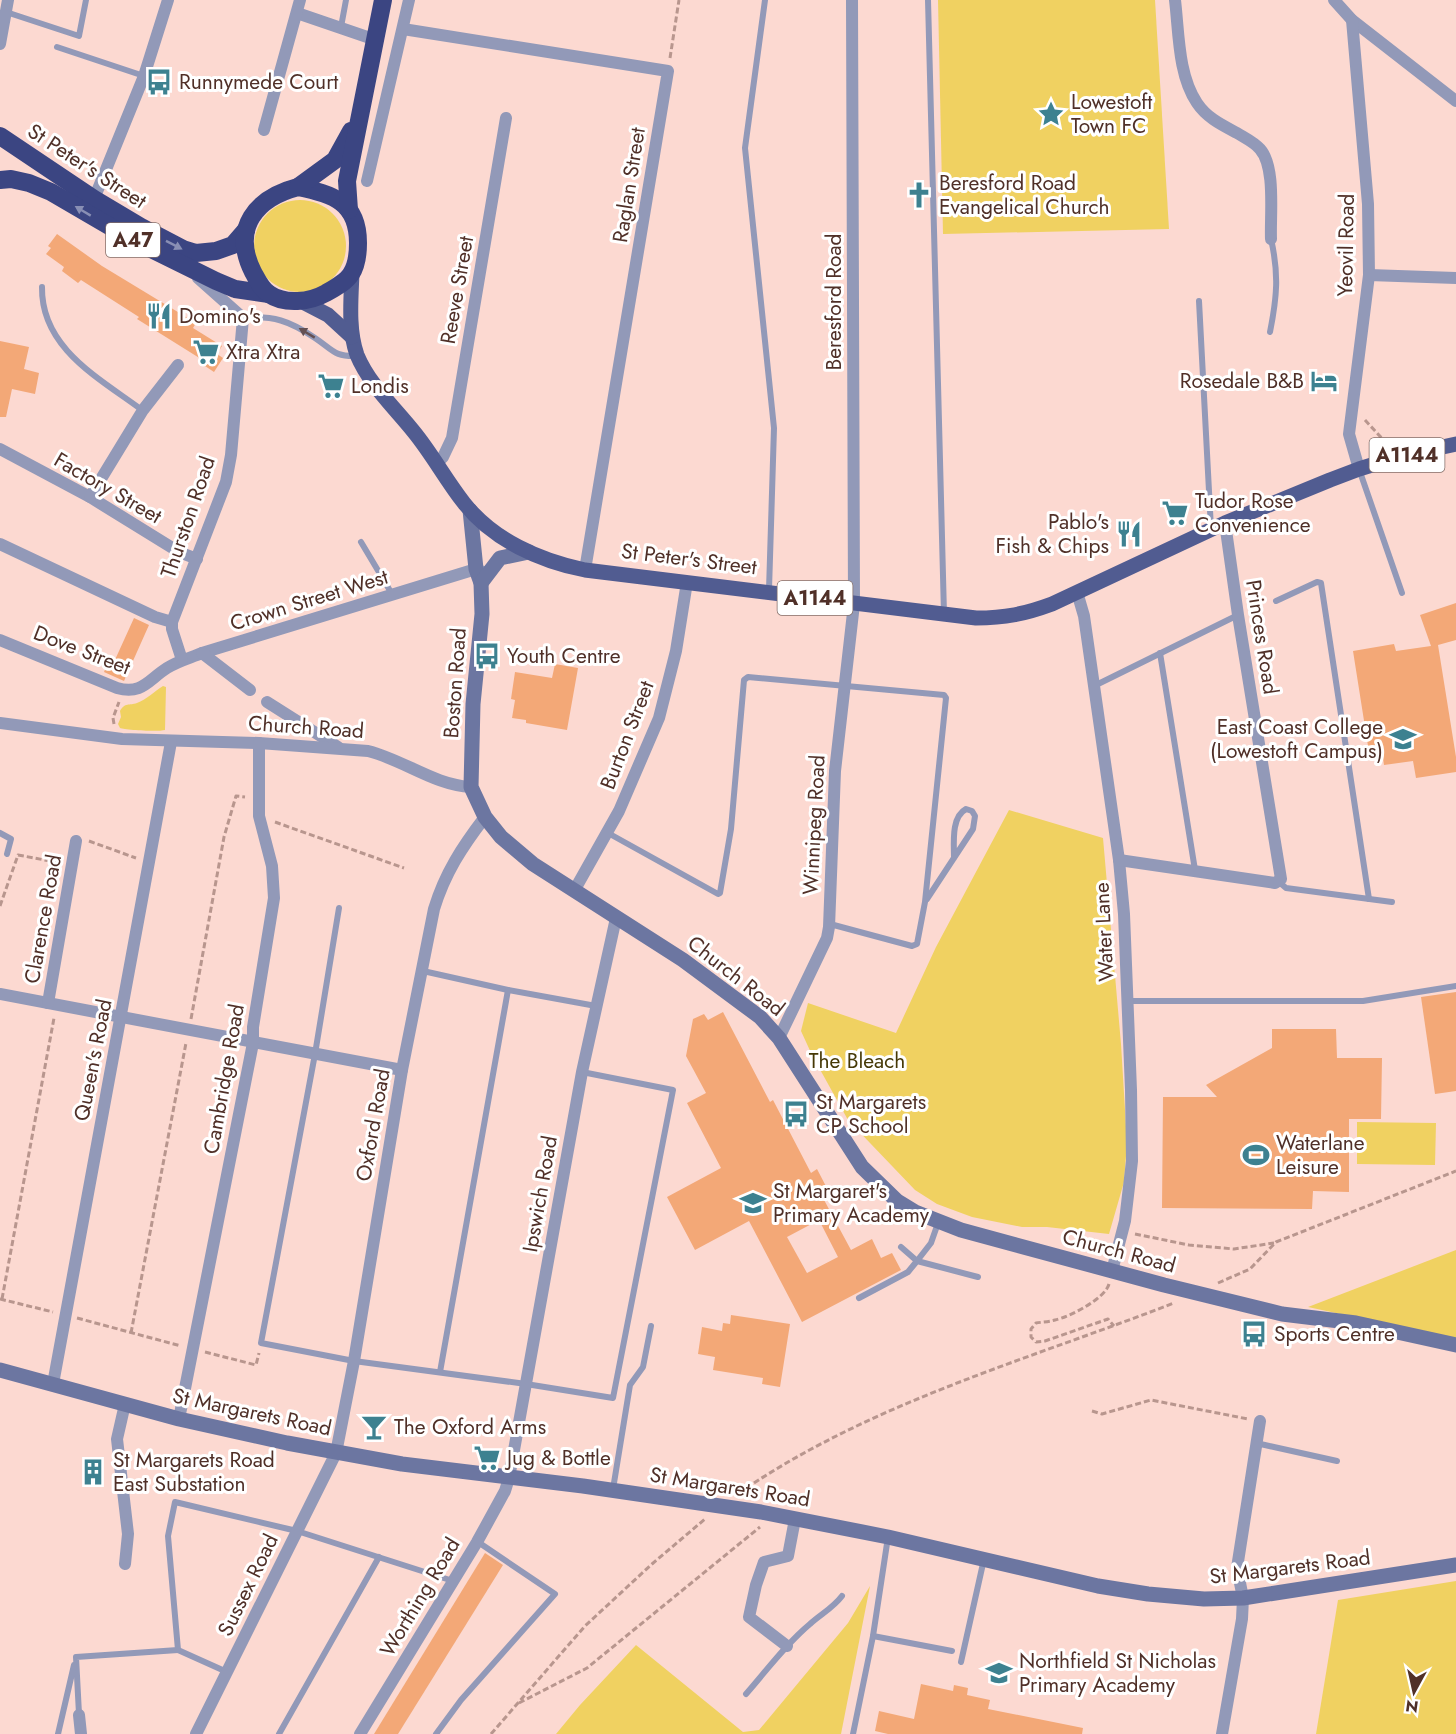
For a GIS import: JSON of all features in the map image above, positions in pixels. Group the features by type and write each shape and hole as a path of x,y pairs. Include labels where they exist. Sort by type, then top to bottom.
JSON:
{"highway":[{"path":"349,210 347,181 373,39 383,0"},
{"path":"298,187 321,192 343,202 355,220 358,232 358,255 352,273 329,292 301,301 269,294 259,283 248,262 246,230 261,204 282,191 298,187 335,160 358,119"},
{"name":"St Peter's Street","path":"0,136 94,199 183,249 196,253 216,251 233,245 246,230"},
{"name":"St Peter's Street","path":"0,180 10,179 29,183 51,192 135,241 234,289 269,294"}],"main road":[{"name":"St Peter's Street","path":"352,273 352,337 358,356 370,377 415,433 470,510 511,544 565,566 585,570 975,618 1000,618 1024,614 1077,592 1218,526 1359,469 1401,456 1456,444"},
{"name":"St Peter's Street","path":"301,301 328,315 352,337"},
{"name":"Boston Road","path":"470,510 481,575 482,614 473,705 471,787"},
{"path":"481,575 500,558 529,552"},
{"name":"Church Road","path":"471,787 485,817 501,837 533,864 683,960 760,1017 779,1038 862,1167 897,1201 915,1212 938,1223 1006,1243 1282,1314 1356,1323 1456,1344"},
{"name":"St Margarets Road","path":"0,1370 179,1419 336,1453 402,1464 612,1490 768,1514 888,1536 1098,1586 1148,1594 1204,1599 1243,1598 1456,1564"}],"street":[{"path":"94,199 144,76 168,0"},
{"path":"264,130 300,0"},
{"path":"368,181 409,0"},
{"name":"Beresford Road","path":"852,0 854,604"},
{"path":"1175,0 1184,67 1195,101 1210,118 1261,149 1266,161 1270,173 1270,239"},
{"path":"1334,0 1352,20 1456,101"},
{"path":"0,44 7,6"},
{"path":"297,13 373,39"},
{"name":"Yeovil Road","path":"1352,20 1368,204 1369,275 1349,435 1359,469"},
{"path":"402,28 668,71"},
{"name":"Raglan Street","path":"585,570 668,71"},
{"name":"Reeve Street","path":"437,463 443,457 452,438 506,118"},
{"path":"184,266 243,318"},
{"path":"1369,275 1456,278"},
{"name":"Thurston Road","path":"172,622 226,482 231,455 243,318"},
{"path":"90,497 142,410 178,364"},
{"name":"Factory Street","path":"0,449 90,497 179,552 196,559"},
{"name":"Princes Road","path":"1218,526 1238,615 1281,879 1278,882"},
{"path":"0,544 155,617 172,622 172,630 182,660"},
{"name":"Crown Street West","path":"148,682 167,668 202,653 393,595 481,575"},
{"name":"Burton Street","path":"574,891 608,833 659,718 676,651 687,582"},
{"name":"Water Lane","path":"1077,592 1084,616 1119,860 1127,1001 1132,1161 1122,1231 1112,1271"},
{"name":"Winnipeg Road","path":"779,1038 827,938 830,924 835,771 854,604"},
{"name":"Dove Street","path":"0,640 123,689 139,689 148,682"},
{"path":"202,653 250,690"},
{"path":"267,702 339,748"},
{"name":"Church Road","path":"0,723 114,738 339,748 386,756 444,782 471,787"},
{"name":"Queen's Road","path":"53,1384 171,742"},
{"name":"Cambridge Road","path":"179,1419 253,1043 253,1027 274,898 272,866 259,816 259,743"},
{"name":"Oxford Road","path":"336,1453 354,1361 402,1070 434,909 442,883 463,846 485,817"},
{"name":"Clarence Road","path":"53,1004 76,841"},
{"path":"1119,860 1278,882"},
{"name":"Ipswich Road","path":"509,1478 582,1072 616,918"},
{"path":"0,994 402,1070"},
{"path":"124,1404 117,1439 128,1534 125,1564"},
{"path":"1222,1734 1243,1598 1237,1568 1260,1421"},
{"name":"Sussex Road","path":"196,1734 336,1453"},
{"name":"Worthing Road","path":"360,1734 477,1542 509,1478"},
{"path":"787,1646 750,1617 756,1585 764,1562 788,1556 795,1519"},
{"path":"79,1715 81,1734"}],"lane":[{"path":"7,6 79,36 86,0"},
{"path":"341,27 346,0"},
{"path":"765,0 745,148 774,428 769,591"},
{"path":"928,0 944,614"},
{"path":"57,46 144,76"},
{"path":"1270,239 1275,259 1277,296 1270,332"},
{"path":"42,287 42,304 57,339 69,354 142,410"},
{"path":"1199,301 1218,526"},
{"path":"243,318 278,319 307,333 335,354 358,356"},
{"path":"1359,469 1402,593"},
{"path":"361,542 393,595"},
{"path":"1276,601 1317,582 1321,583 1369,899"},
{"path":"1094,687 1238,615"},
{"path":"1160,653 1195,871"},
{"path":"608,833 718,894 731,829 744,680 748,677 944,695 946,698 925,902 917,944 915,946 830,924"},
{"path":"925,902 954,858 975,823 972,811 966,809 958,816 954,858"},
{"path":"0,833 11,839 7,855"},
{"path":"1278,882 1287,888 1392,902"},
{"path":"339,908 315,1054 261,1343 354,1361 613,1398 673,1090 582,1072"},
{"path":"423,971 596,1006"},
{"path":"1127,1001 1364,1001 1456,986"},
{"path":"440,1372 508,990"},
{"path":"859,1298 908,1272 931,1243 938,1223"},
{"path":"901,1247 917,1261 978,1277"},
{"path":"612,1490 630,1385 643,1367 651,1326"},
{"path":"1256,1443 1337,1461"},
{"path":"178,1650 168,1536 175,1502 297,1531 453,1581"},
{"path":"853,1734 873,1636 888,1536"},
{"path":"436,1734 461,1700 555,1594 477,1542"},
{"path":"279,1734 379,1557"},
{"path":"961,1662 984,1559"},
{"path":"746,1694 787,1646 810,1624 831,1609 842,1596"},
{"path":"873,1636 952,1651"},
{"path":"76,1657 178,1650 227,1672"},
{"path":"76,1657 79,1715"},
{"path":"58,1734 76,1657"}],"path":[{"path":"668,71 679,0"},
{"path":"1352,415 1362,417 1390,447 1397,445 1401,456"},
{"path":"114,738 114,713 123,689"},
{"path":"131,1333 224,837 236,796 259,798"},
{"path":"259,816 404,868"},
{"path":"76,841 85,840 149,862"},
{"path":"0,906 18,855 71,865"},
{"path":"53,1004 1,1299 256,1365 261,1343"},
{"path":"1122,1231 1189,1245 1234,1249 1276,1242 1456,1171"},
{"path":"1208,1288 1250,1269 1276,1242"},
{"path":"1112,1271 1107,1289 1099,1298 1056,1320 1036,1323 1031,1329 1031,1337 1036,1342 1045,1341 1108,1319 1114,1326"},
{"path":"731,1499 804,1452 864,1422 925,1396 1177,1303"},
{"path":"1092,1412 1102,1414 1151,1400 1260,1421"},
{"path":"515,1705 587,1668 768,1514"},
{"path":"491,1734 585,1626 652,1564 707,1518"}],"green space":[{"name":"Lowestoft Town FC","path":"938,0 1155,0 1169,229 943,234"},
{"path":"300,200 318,204 332,214 342,228 346,246 342,264 332,278 318,288 300,292 282,288 268,278 258,264 254,246 258,228 268,214 282,204"},
{"path":"163,686 166,687 165,730 142,731 120,728 118,724 121,717 120,711 124,706 140,702"},
{"name":"The Bleach","path":"1009,810 1103,838 1127,1143 1124,1182 1109,1234 1047,1227 1022,1227 972,1217 937,1204 915,1190 848,1120 801,1031 808,1003 896,1033 936,947"},
{"path":"1357,1122 1436,1123 1435,1165 1357,1164"},
{"path":"1456,1250 1456,1339 1308,1307"},
{"path":"1456,1581 1456,1734 1316,1734 1338,1600"},
{"path":"870,1586 841,1734 556,1734 636,1645 743,1732 759,1730 848,1623"}],"building":[{"path":"57,234 102,266 196,323 193,328 222,346 217,354 223,358 214,372 199,362 201,359 137,319 139,317 81,280 78,283 62,271 64,267 46,254 51,248 48,246"},
{"path":"0,341 29,347 24,369 39,373 35,394 12,389 6,417 0,417"},
{"path":"1456,603 1456,640 1438,645 1456,757 1456,772 1416,778 1413,761 1384,765 1381,744 1368,746 1353,651 1394,644 1396,651 1431,646 1420,615"},
{"path":"134,618 149,625 124,681 104,672 109,660 114,662"},
{"path":"555,664 578,668 567,730 526,723 526,720 512,718 515,700 511,699 515,672 552,678"},
{"path":"1456,992 1456,1091 1435,1094 1421,997"},
{"path":"723,1012 770,1102 773,1100 811,1173 817,1169 830,1194 823,1198 851,1250 872,1239 881,1258 892,1253 901,1270 802,1322 749,1221 695,1250 667,1197 721,1168 687,1103 706,1093 686,1056 693,1019 704,1014 708,1020","holes":["819,1220 838,1257 807,1273 787,1237"]},
{"name":"Waterlane Leisure","path":"1272,1029 1336,1029 1337,1058 1382,1058 1381,1119 1349,1119 1349,1192 1313,1191 1312,1209 1162,1208 1163,1097 1217,1097 1206,1085 1272,1048"},
{"path":"731,1315 790,1324 780,1387 762,1384 763,1378 713,1370 715,1357 698,1354 702,1327 722,1331 723,1323 730,1324"},
{"path":"485,1553 503,1565 398,1734 374,1734"},
{"path":"921,1684 953,1691 954,1685 968,1688 967,1695 990,1700 988,1709 1083,1728 1082,1734 888,1734 875,1731 879,1711 914,1719"}],"place":[{"name":"Runnymede Court","path":"159,82"},
{"name":"Lowestoft Town FC","path":"1051,114"},
{"name":"Beresford Road Evangelical Church","path":"919,195"},
{"name":"Domino's","path":"159,316"},
{"name":"Xtra Xtra","path":"206,352"},
{"name":"Rosedale B&B","path":"1324,381"},
{"name":"Londis","path":"331,386"},
{"name":"Tudor Rose Convenience","path":"1175,513"},
{"name":"Pablo's Fish & Chips","path":"1129,534"},
{"name":"Youth Centre","path":"487,656"},
{"name":"East Coast College (Lowestoft Campus)","path":"1403,739"},
{"name":"St Margarets CP School","path":"796,1114"},
{"name":"Waterlane Leisure","path":"1256,1155"},
{"name":"St Margaret's Primary Academy","path":"753,1203"},
{"name":"Sports Centre","path":"1254,1334"},
{"name":"The Oxford Arms","path":"374,1427"},
{"name":"Jug & Bottle","path":"487,1458"},
{"name":"St Margarets Road East Substation","path":"93,1472"},
{"name":"Northfield St Nicholas Primary Academy","path":"999,1673"}]}
